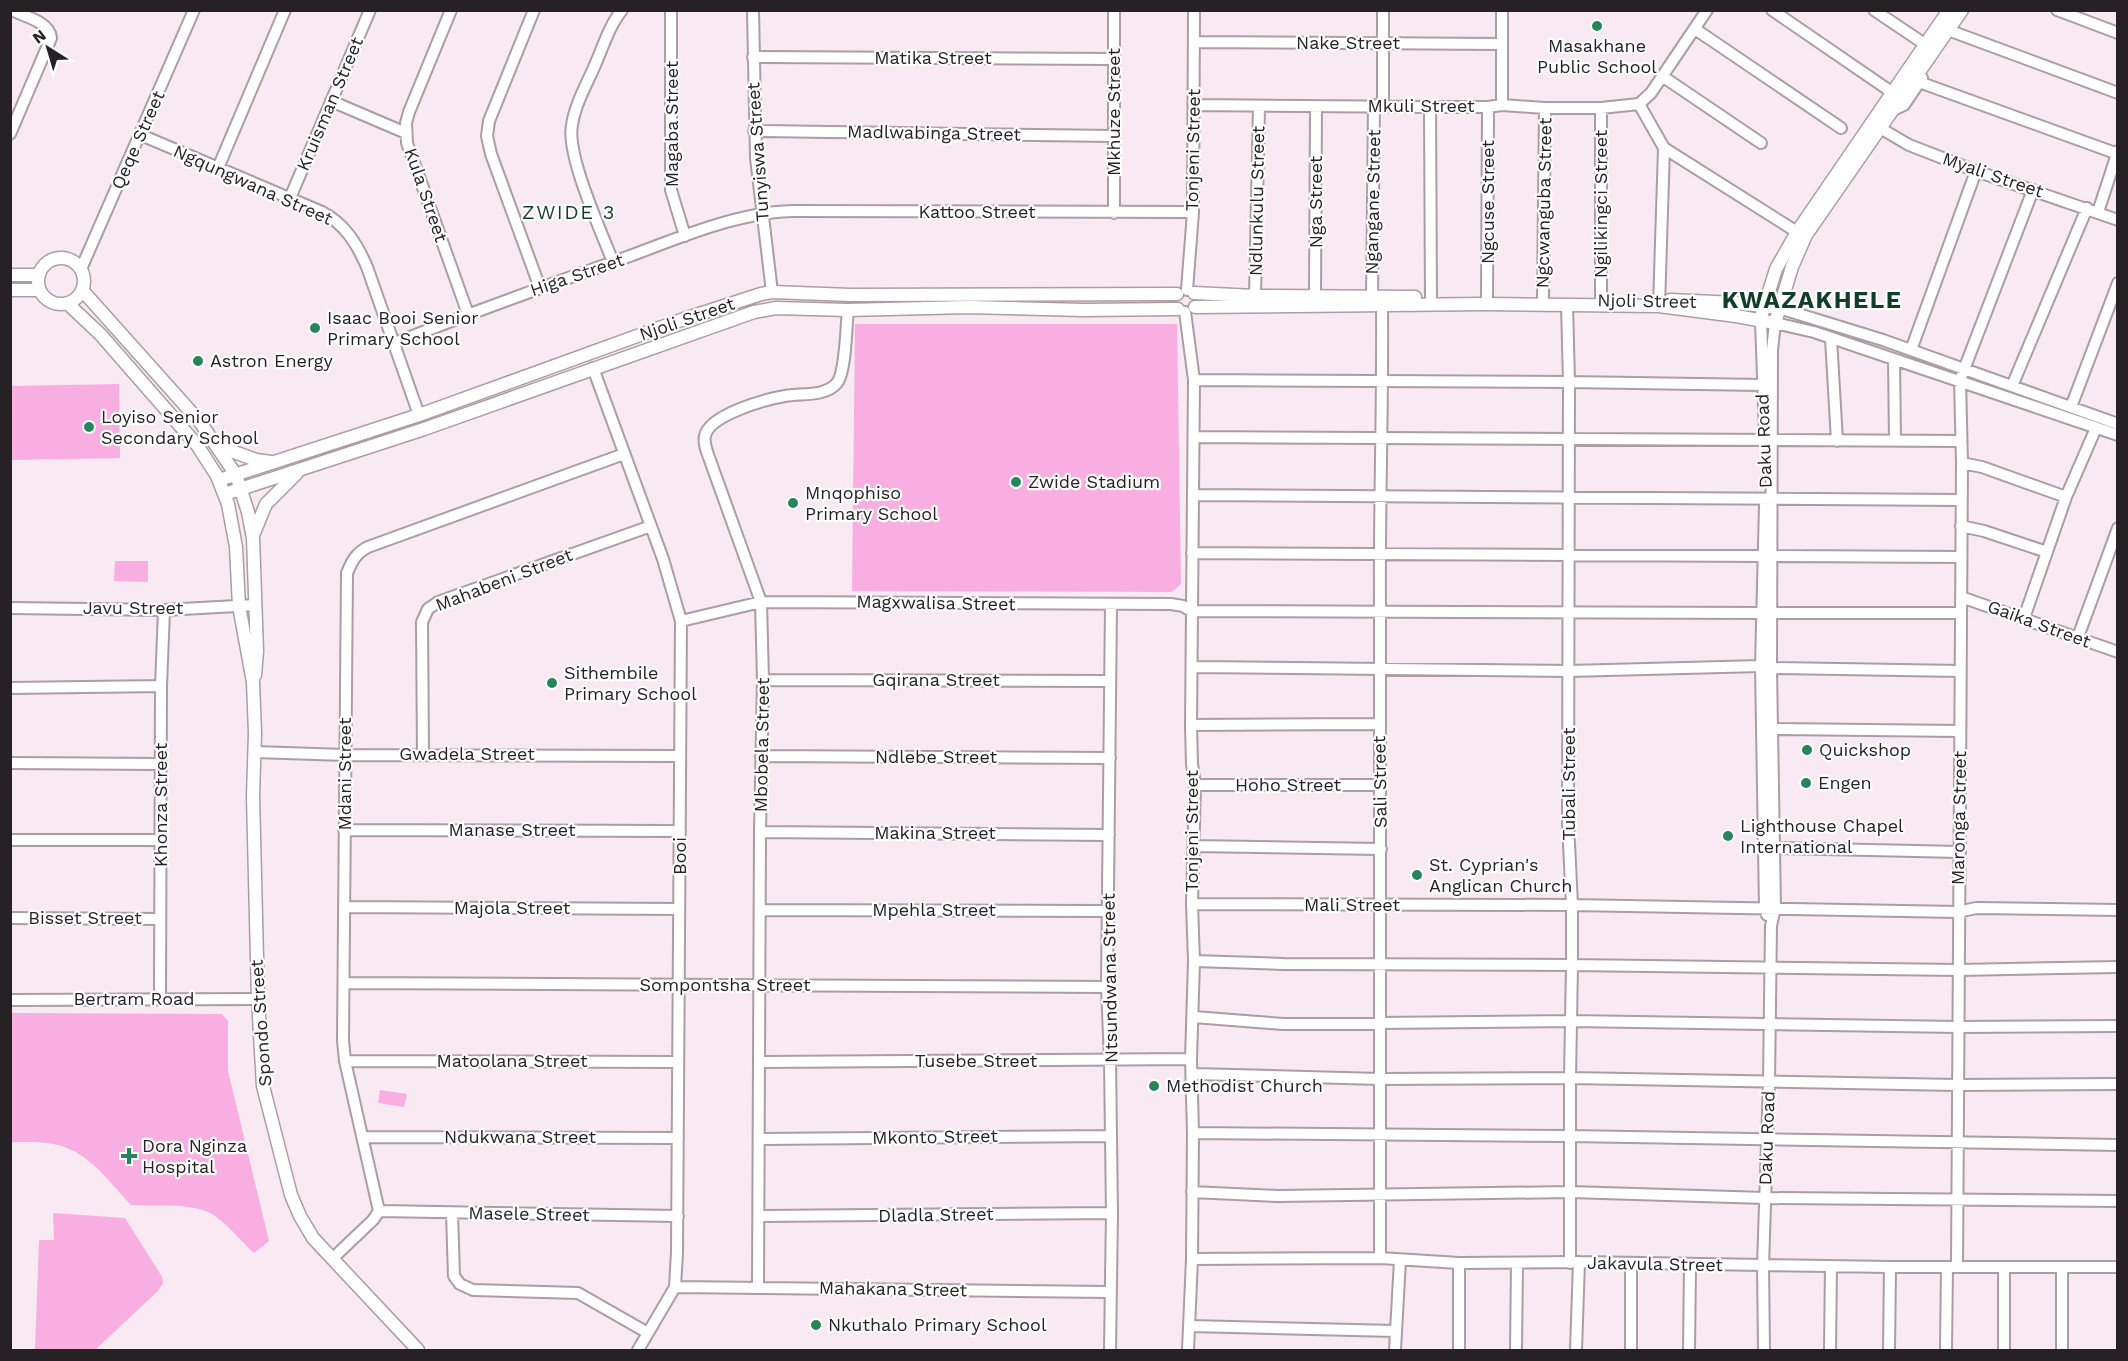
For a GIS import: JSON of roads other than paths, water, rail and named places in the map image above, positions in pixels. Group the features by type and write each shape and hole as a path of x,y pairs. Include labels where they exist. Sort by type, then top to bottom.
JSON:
{"main road":[{"name":"Daku Road","path":"1761,321 1776,268 1802,234 1876,125 1893,93 1949,10"},
{"name":"Daku Road","path":"1876,125 1891,111 1951,31 1962,10"},
{"name":"Daku Road","path":"1775,323 1802,234"},
{"path":"58,258 69,259 81,269 84,280 82,290 78,296 67,303 51,301 40,290 39,275 44,266 58,258"},
{"path":"10,274 39,275"},
{"path":"10,290 40,290"},
{"name":"Spondo Street","path":"82,290 218,446 236,475 242,489 253,538 257,651 253,682"},
{"name":"Njoli Street","path":"219,480 419,415 694,315 772,292 850,295 1186,292 1256,296 1315,296 1377,302 1567,305 1659,303 1775,323"},
{"path":"1186,292 1197,300 1186,309 1175,302 1186,292"},
{"name":"Njoli Street","path":"225,494 424,429 754,312 776,308 848,310 968,307 1083,310 1186,309 1431,298 1487,298 1601,299 1779,308"},
{"name":"Spondo Street","path":"67,303 100,334 197,445 225,494 236,547 239,606 253,682 258,999 263,1086 291,1195 300,1216 313,1238 418,1350"},
{"path":"218,446 256,460 274,462"},
{"path":"253,538 257,521 266,504 300,470"}],"street":[{"path":"10,134 51,38 46,28 11,10"},
{"name":"Qeqe Street","path":"81,269 194,10"},
{"path":"218,168 285,10"},
{"name":"Kruisman Street","path":"290,198 370,10"},
{"name":"Kula Street","path":"452,10 414,99 406,123 406,133 407,143 468,314"},
{"path":"534,10 492,111 488,136 491,154 540,288"},
{"path":"613,262 576,164 571,137 573,116 612,26 622,10"},
{"name":"Magaba Street","path":"671,10 671,190 685,236"},
{"name":"Tunyiswa Street","path":"753,10 754,131 761,213 772,292"},
{"name":"Mkhuze Street","path":"1113,213 1114,10"},
{"name":"Tonjeni Street","path":"1186,292 1193,212 1194,10"},
{"name":"Ngangane Street","path":"1377,302 1379,105 1383,10"},
{"path":"1502,10 1502,105"},
{"path":"1659,303 1664,148 1642,102 1707,10"},
{"path":"1772,10 1893,93"},
{"path":"1874,10 1926,45"},
{"path":"1891,111 1904,105 1951,31 1968,10"},
{"path":"2057,10 2118,33"},
{"path":"1695,28 1841,128"},
{"path":"1951,31 2118,93"},
{"name":"Nake Street","path":"1194,42 1502,44"},
{"name":"Matika Street","path":"753,57 1114,59"},
{"path":"1662,76 1761,143"},
{"path":"1919,82 2117,153 2098,212"},
{"path":"332,102 406,133"},
{"name":"Mkuli Street","path":"1195,105 1316,107 1379,105 1488,107 1502,105 1601,108 1642,102"},
{"name":"Ndlunkulu Street","path":"1256,296 1258,106"},
{"name":"Nga Street","path":"1315,296 1316,107"},
{"path":"1430,107 1431,298"},
{"name":"Ngcuse Street","path":"1487,298 1488,107"},
{"name":"Ngcwanguba Street","path":"1543,299 1545,108"},
{"name":"Ngilikingci Street","path":"1601,108 1601,299"},
{"name":"Myali Street","path":"1876,125 1909,145 1976,171 2118,220"},
{"name":"Madlwabinga Street","path":"754,131 1114,136"},
{"name":"Ngqungwana Street","path":"141,135 330,216 351,237 367,267 419,415"},
{"path":"1664,148 1802,234"},
{"path":"1911,350 1976,171"},
{"name":"Maronga Street","path":"1946,1350 1958,1199 1962,463 1960,380 2033,190"},
{"path":"2012,386 2087,208"},
{"name":"Kattoo Street","path":"761,213 795,211 1193,212"},
{"name":"Higa Street","path":"395,343 468,314 685,236 761,213"},
{"path":"2071,407 2118,283"},
{"name":"Sali Street","path":"1377,302 1383,382 1379,724 1381,785 1380,1258"},
{"name":"Tubali Street","path":"1567,305 1569,382 1568,823 1572,905 1569,1078 1570,1192 1575,1263 1576,1350"},
{"name":"Njoli Street","path":"1779,308 1911,350 2118,424"},
{"name":"Tonjeni Street","path":"1186,309 1194,380 1191,725 1195,785 1192,904 1194,1017 1191,1059 1193,1074 1192,1259 1188,1350"},
{"name":"Mbobela Street","path":"758,1287 763,680 761,602 706,449 705,434 712,423 726,415 783,396 819,393 829,390 836,384 843,370 848,310"},
{"name":"Daku Road","path":"1761,321 1762,385 1769,441"},
{"name":"Njoli Street","path":"1775,323 1814,332 2118,435"},
{"name":"Daku Road","path":"1764,1350 1771,926 1766,667 1769,441 1775,323"},
{"path":"1832,338 1837,441"},
{"path":"1894,359 1895,441"},
{"name":"Booi","path":"592,368 672,582 681,621 678,1216 675,1287 638,1350"},
{"path":"1194,380 1762,385"},
{"path":"2024,618 2066,497 2096,428"},
{"path":"1194,438 1961,441"},
{"name":"Mdani Street","path":"380,1211 345,1060 344,830 347,573 360,551 624,454"},
{"path":"1962,463 1987,468 2066,497"},
{"path":"1193,495 1961,500"},
{"name":"Mahabeni Street","path":"423,754 422,622 428,609 438,602 651,526"},
{"path":"1961,526 1984,531 2047,552"},
{"path":"2078,638 2118,528"},
{"path":"1192,554 1961,557"},
{"name":"Gaika Street","path":"1961,597 2118,652"},
{"name":"Magxwalisa Street","path":"681,621 761,602 1171,604 1191,610 1960,613"},
{"name":"Javu Street","path":"10,608 164,610 255,605"},
{"name":"Ntsundwana Street","path":"1110,1350 1112,1213 1107,987 1111,605"},
{"name":"Khonza Street","path":"160,1000 161,686 164,610"},
{"path":"1192,667 1569,671 1766,667 1960,671"},
{"name":"Daku Road","path":"1766,667 1773,729 1775,848 1770,908"},
{"name":"Gqirana Street","path":"763,680 1109,681"},
{"path":"10,688 161,686"},
{"path":"1191,725 1379,724"},
{"path":"1773,729 1960,731"},
{"name":"Gwadela Street","path":"255,752 679,756"},
{"name":"Ndlebe Street","path":"761,756 1110,758"},
{"path":"10,763 161,764"},
{"name":"Hoho Street","path":"1195,785 1381,785"},
{"name":"Manase Street","path":"344,830 680,831"},
{"name":"Makina Street","path":"760,832 1109,835"},
{"path":"10,840 161,840"},
{"path":"1194,846 1381,849"},
{"path":"1775,848 1960,852"},
{"name":"Mali Street","path":"1192,904 1572,905 1958,912 1976,908 2118,910"},
{"name":"Majola Street","path":"345,907 680,909"},
{"name":"Mpehla Street","path":"760,910 1108,911"},
{"name":"Bisset Street","path":"10,918 160,919"},
{"path":"1194,960 1959,970 2118,968"},
{"name":"Sompontsha Street","path":"344,983 1107,987"},
{"name":"Bertram Road","path":"10,1000 258,999"},
{"path":"1194,1017 1283,1024 1571,1021 1958,1027 2118,1026"},
{"name":"Tusebe Street","path":"760,1062 1191,1059"},
{"name":"Matoolana Street","path":"345,1060 678,1062"},
{"path":"1193,1074 1380,1080 1569,1078 1958,1085 2118,1084"},
{"path":"1193,1133 1570,1136 2118,1145"},
{"name":"Mkonto Street","path":"760,1139 1110,1136"},
{"name":"Ndukwana Street","path":"362,1137 678,1138"},
{"path":"1192,1192 1278,1196 1570,1192 1766,1198 2118,1201"},
{"path":"332,1259 380,1211"},
{"name":"Masele Street","path":"380,1211 678,1216"},
{"name":"Dladla Street","path":"759,1216 1112,1213"},
{"path":"452,1214 454,1276 466,1288 578,1293 648,1333"},
{"name":"Jakavula Street","path":"1192,1259 1380,1258 1459,1263 1690,1266 2118,1267"},
{"path":"1395,1350 1400,1260"},
{"path":"1459,1263 1459,1350"},
{"path":"1516,1264 1516,1350"},
{"path":"1631,1264 1631,1350"},
{"path":"1689,1350 1690,1266"},
{"path":"1830,1350 1831,1266"},
{"path":"1889,1350 1890,1267"},
{"path":"2004,1267 2004,1350"},
{"path":"2062,1267 2062,1350"},
{"name":"Mahakana Street","path":"675,1287 1111,1292"},
{"path":"1190,1326 1395,1331"}],"place":[{"name":"Masakhane Public School","path":"1597,26"},
{"name":"Isaac Booi Senior Primary School","path":"315,328"},
{"name":"Astron Energy","path":"198,361"},
{"name":"Loyiso Senior Secondary School","path":"89,427"},
{"name":"Zwide Stadium","path":"1016,482"},
{"name":"Mnqophiso Primary School","path":"793,503"},
{"name":"Sithembile Primary School","path":"552,683"},
{"name":"Quickshop","path":"1807,750"},
{"name":"Engen","path":"1806,783"},
{"name":"Lighthouse Chapel International","path":"1728,836"},
{"name":"St. Cyprian's Anglican Church","path":"1417,875"},
{"name":"Methodist Church","path":"1154,1086"},
{"name":"Dora Nginza Hospital","path":"129,1156"},
{"name":"Nkuthalo Primary School","path":"816,1325"}],"district":[{"name":"ZWIDE 3","path":"569,212"},
{"name":"KWAZAKHELE","path":"1812,300"}]}
